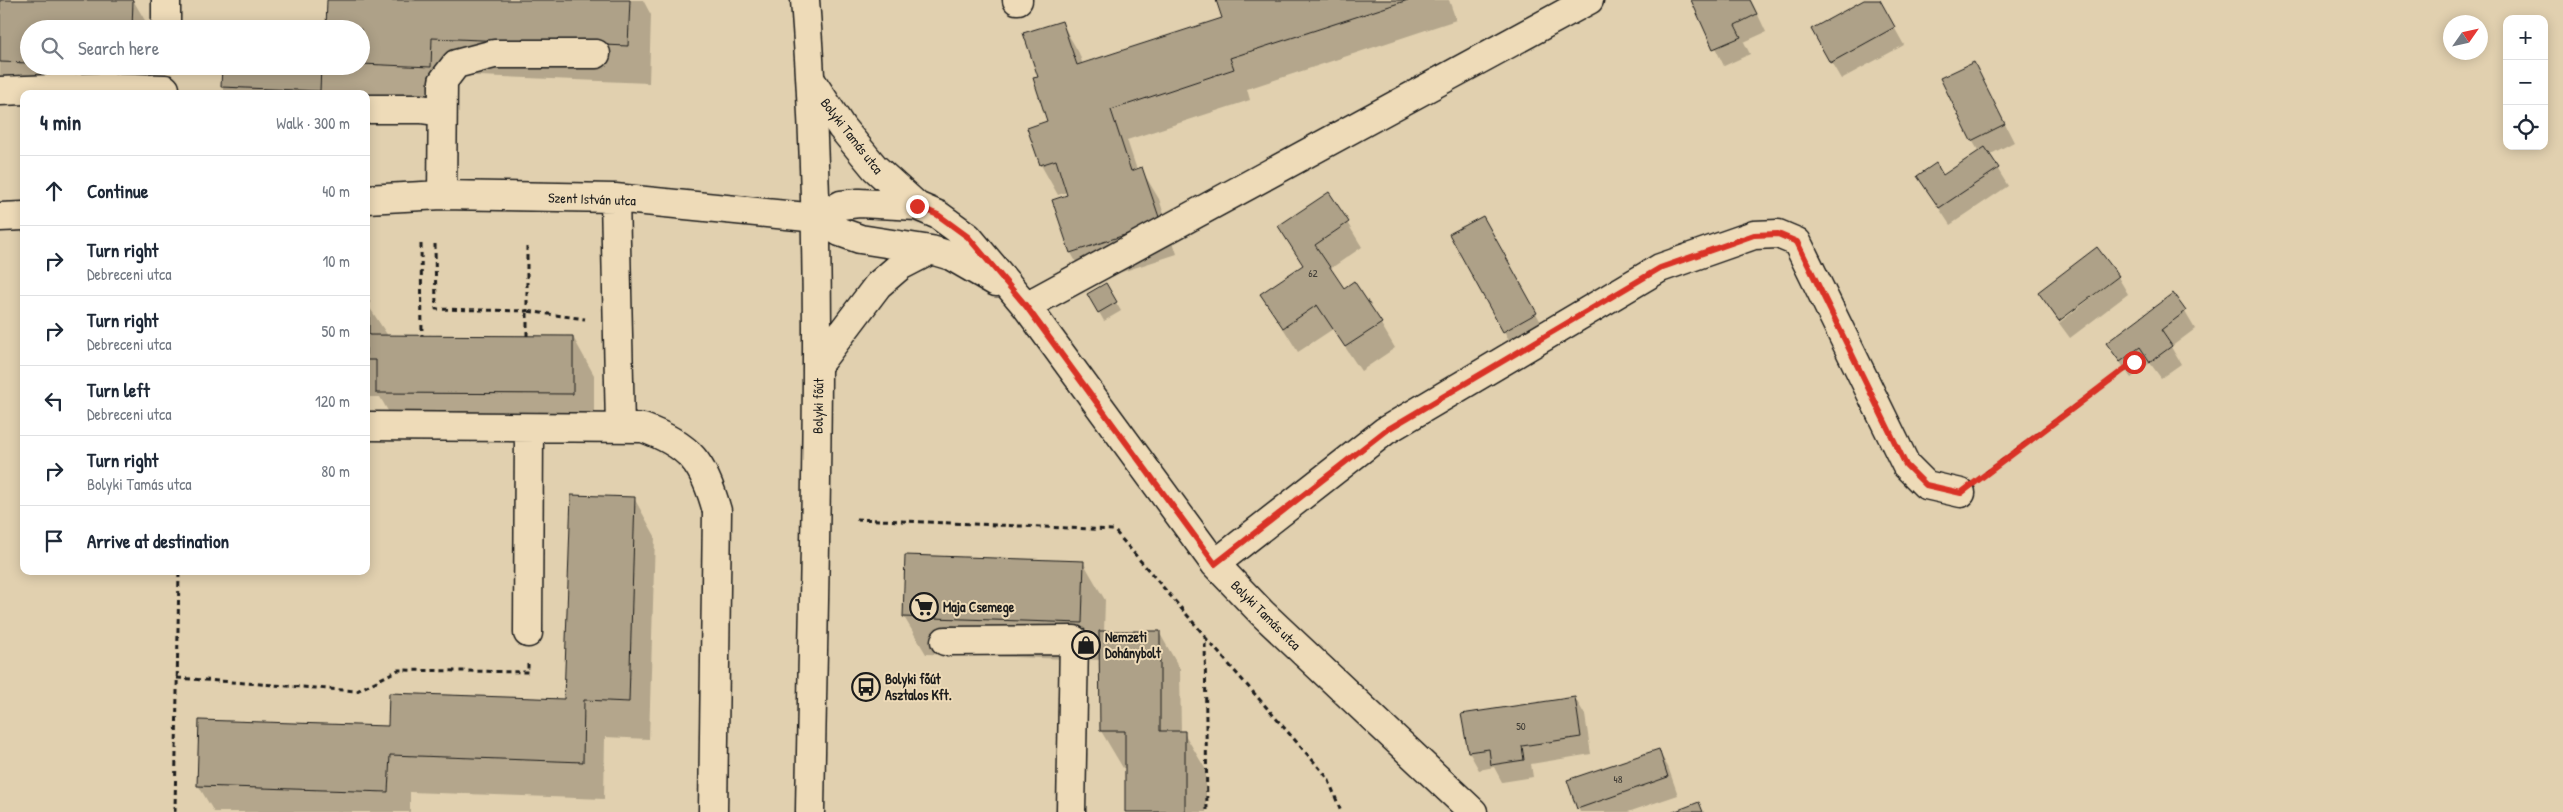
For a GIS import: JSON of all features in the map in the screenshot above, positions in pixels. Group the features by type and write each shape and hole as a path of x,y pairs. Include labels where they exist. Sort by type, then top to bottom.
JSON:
{"street":[{"path":"166,0 166,20"},
{"name":"Bolyki főút","path":"805,0 812,82 818,218 819,363 810,812"},
{"path":"1021,301 1590,0"},
{"path":"442,195 444,81 456,64 494,54 596,54"},
{"name":"Bolyki Tamás utca","path":"812,82 860,151 886,179 917,206 938,215 968,237 1021,301 1215,564 1262,613 1473,812"},
{"path":"26,90 165,83"},
{"path":"0,91 20,90"},
{"path":"370,109 421,109 442,112"},
{"name":"Szent István utca","path":"370,199 442,195 616,198 818,218"},
{"path":"616,198 620,427"},
{"name":"Bolyki Tamás utca","path":"917,206 859,203 841,205 818,218 840,232 860,239 931,250 950,256 975,268 1021,301"},
{"path":"0,217 20,216"},
{"path":"1215,564 1385,431 1660,268 1754,235 1778,234 1797,242 1906,465 1926,485 1961,493"},
{"path":"819,363 878,285 900,266 931,250"},
{"path":"370,426 643,428 669,437 690,453 707,476 717,511 713,812"},
{"path":"528,633 530,428"},
{"path":"945,641 1074,640 1071,812"}],"path":[{"path":"421,244 422,335"},
{"path":"435,244 436,309 527,311 585,319"},
{"path":"527,247 527,336"},
{"path":"1961,493 2134,362"},
{"path":"856,519 1114,530 1328,778 1341,812"},
{"path":"175,812 179,575"},
{"path":"177,678 357,691 398,670 528,672 528,633"},
{"path":"1205,636 1207,812"}],"building":[{"path":"0,0 133,0 132,20 20,20 20,63 0,62"},
{"path":"327,0 630,0 628,46 432,38 431,67 370,64 370,20 326,20"},
{"path":"1216,0 1408,0 1230,58 1234,69 1111,110 1131,171 1142,167 1161,223 1070,253 1052,200 1067,195 1056,160 1040,165 1027,128 1047,121 1033,78 1038,77 1023,33 1062,21 1077,65 1222,18"},
{"path":"1691,0 1750,0 1757,14 1735,25 1741,37 1713,49"},
{"path":"1864,0 1880,0 1895,27 1830,63 1811,29"},
{"path":"1974,62 2005,124 1971,141 1940,78"},
{"path":"222,75 321,75 320,90 221,87"},
{"path":"1985,147 1999,168 1939,208 1917,176 1936,163 1943,175"},
{"path":"1329,192 1349,222 1315,245 1344,288 1354,281 1382,323 1345,347 1317,305 1283,328 1260,294 1303,265 1278,226"},
{"path":"1483,216 1537,313 1503,332 1449,234"},
{"path":"2097,247 2119,276 2059,321 2038,292"},
{"path":"1106,283 1117,302 1098,313 1087,294"},
{"path":"2173,293 2186,311 2161,330 2172,346 2150,362 2140,347 2120,362 2106,343"},
{"path":"370,335 573,336 573,394 376,393 376,360 370,360"},
{"path":"571,495 635,497 629,702 584,700 583,762 390,755 388,792 197,786 199,720 388,726 389,693 564,699"},
{"path":"905,555 1084,561 1082,623 903,617"},
{"path":"1099,631 1160,631 1160,731 1185,731 1185,812 1125,812 1125,731 1100,731"},
{"path":"1575,697 1581,737 1522,746 1524,760 1491,765 1489,749 1468,752 1461,714"},
{"path":"1659,749 1668,777 1577,809 1567,780"},
{"path":"1699,802 1703,812 1673,812"}],"place":[{"name":"Maja Csemege","path":"924,607"},
{"name":"Nemzeti Dohánybolt","path":"1086,645"},
{"name":"Bolyki főút Asztalos Kft.","path":"866,687"}],"route":[{"path":"917,206 938,215 968,237 1026,306 1215,564 1385,431 1660,268 1754,235 1778,234 1797,242 1906,465 1926,485 1961,493 2006,457 2134,362"}]}
